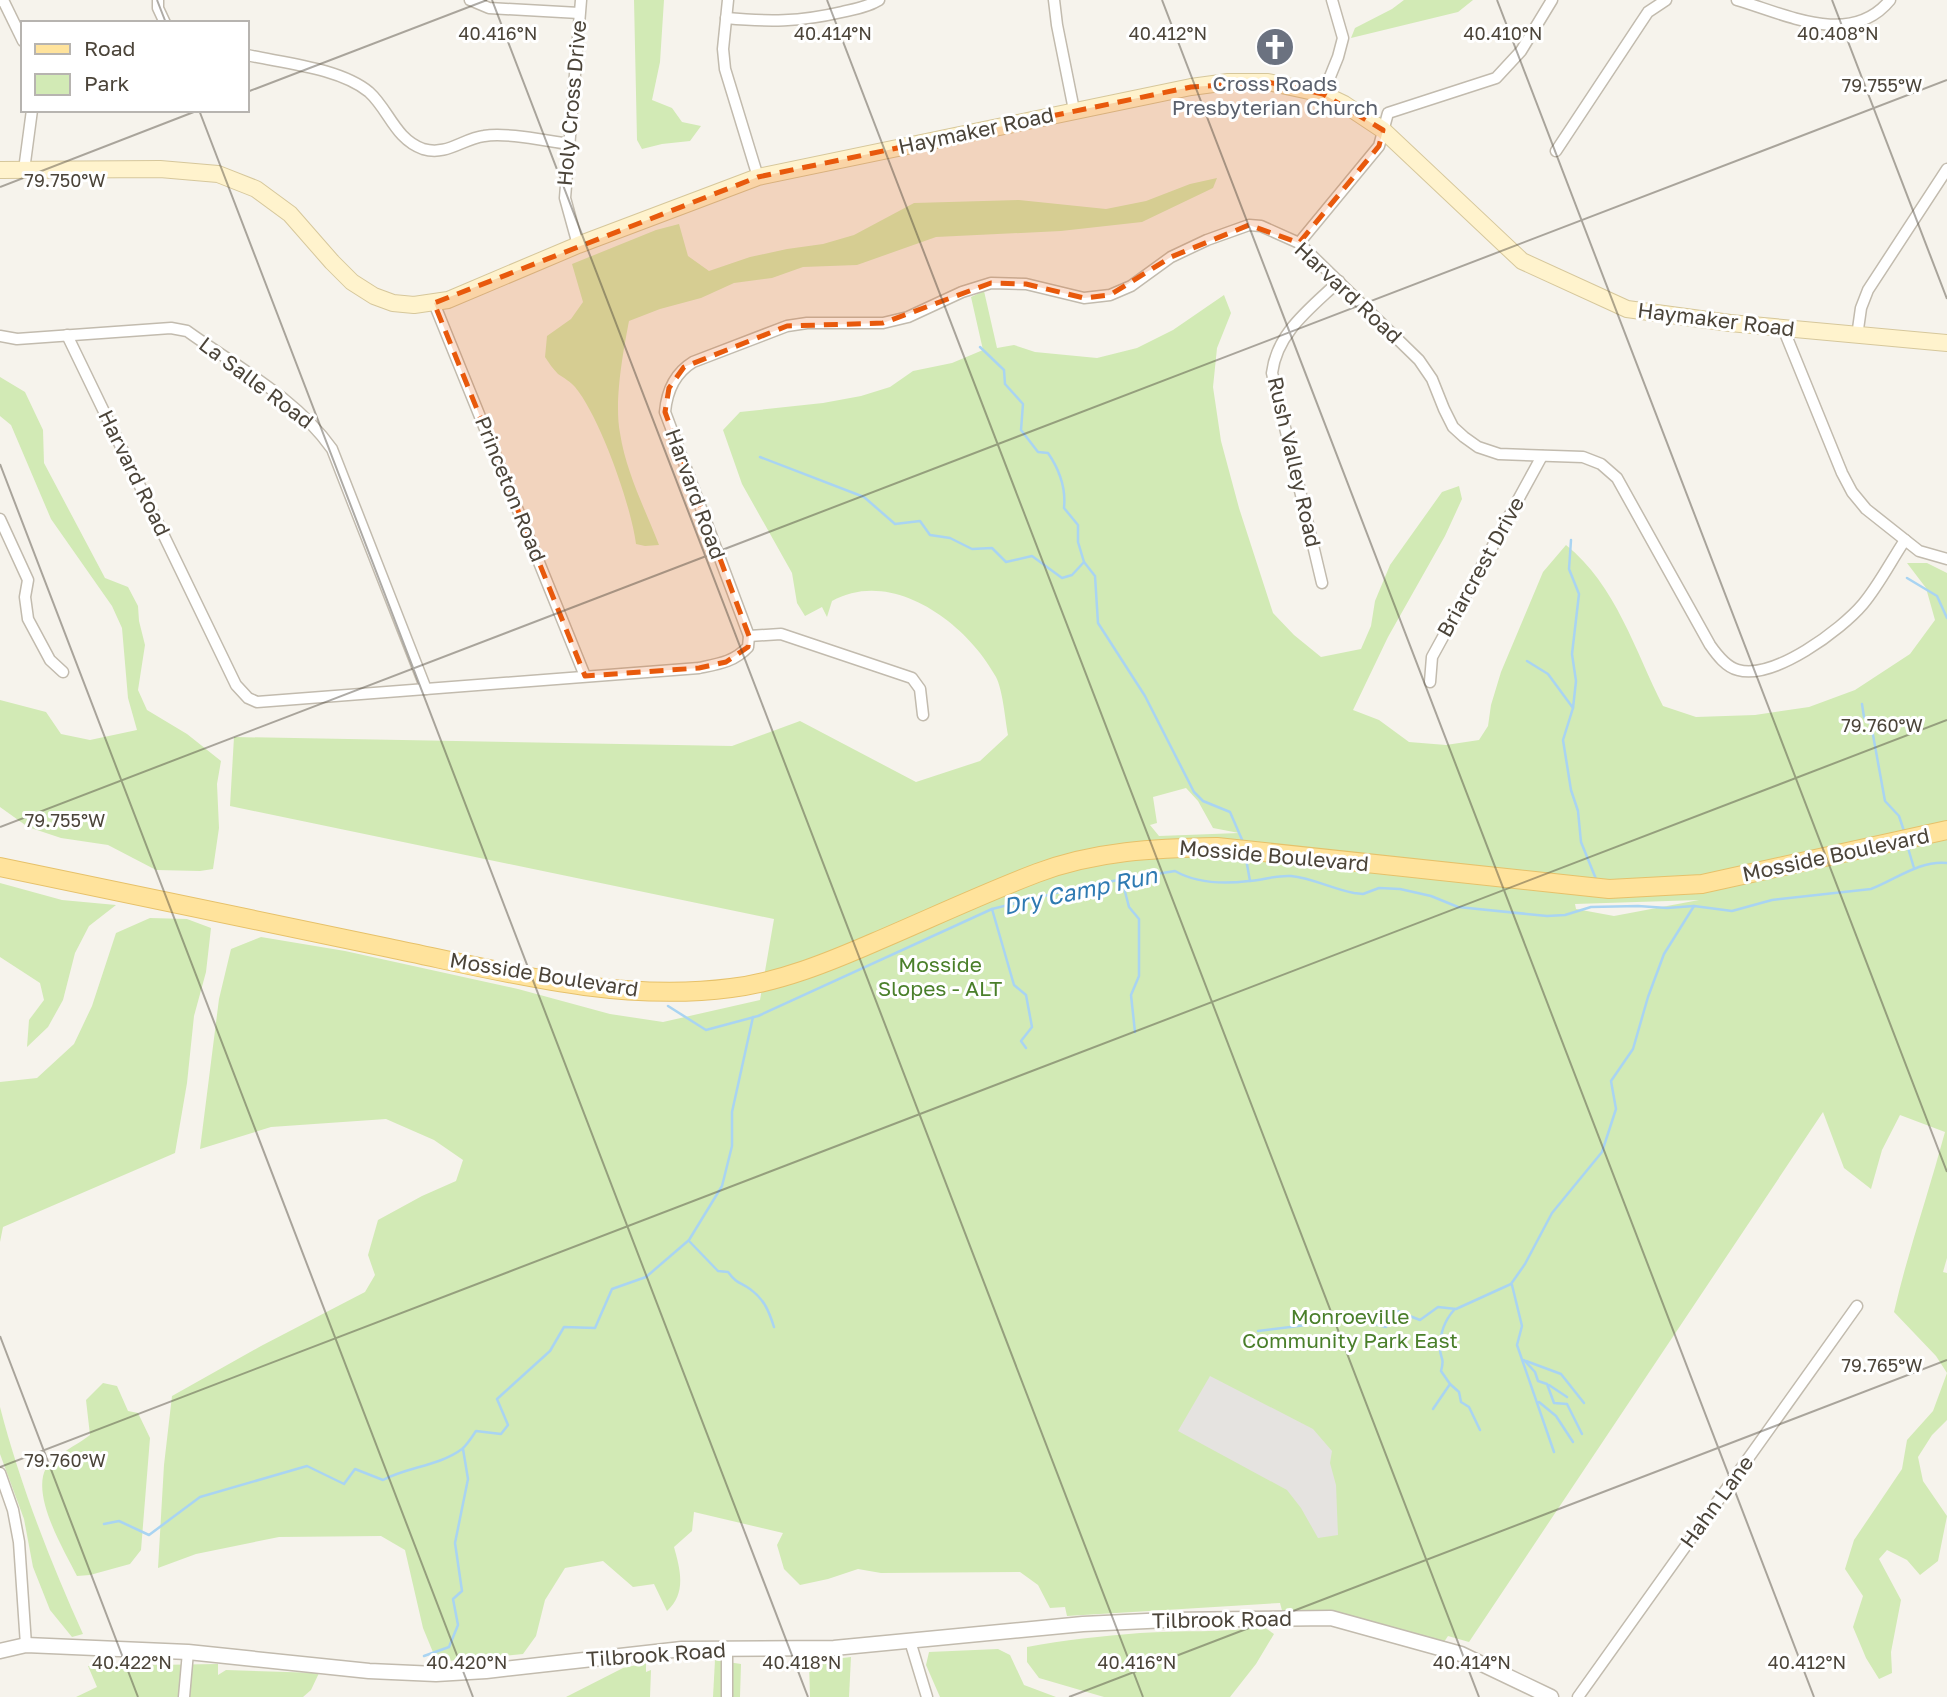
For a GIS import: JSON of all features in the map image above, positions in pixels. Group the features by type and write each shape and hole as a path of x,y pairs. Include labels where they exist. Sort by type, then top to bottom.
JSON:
{"main road":[{"name":"Haymaker Road","path":"0,170 160,169 218,174 256,188 290,214 352,282 374,296 393,303 414,305 448,300 578,245 758,177 1191,87 1228,82 1268,82 1323,94 1345,104 1383,130 1522,261 1627,309 1857,336 1947,343"},
{"name":"Mosside Boulevard","path":"0,867 496,970 615,990 673,993 733,988 778,977 831,961 1039,873 1106,855 1156,848 1217,847 1609,889 1702,884 1947,830"}],"street":[{"path":"4,0 21,37"},
{"path":"158,0 163,21"},
{"path":"470,0 489,8 579,13"},
{"name":"Holy Cross Drive","path":"578,245 565,198 581,0"},
{"path":"728,0 723,49 725,69 758,177"},
{"path":"726,19 789,22 871,5 879,0"},
{"path":"1054,0 1073,110"},
{"path":"1323,94 1343,38 1332,0"},
{"path":"1299,243 1379,146 1388,113 1496,78 1521,51 1552,0"},
{"path":"1556,151 1648,12 1666,0"},
{"path":"1737,0 1821,25 1844,26 1868,19 1890,0"},
{"path":"248,55 324,72 357,85 370,93 400,133 412,144 423,149 436,152 446,150 484,135 569,144"},
{"path":"24,170 32,112"},
{"path":"1857,336 1861,308 1868,290 1947,169"},
{"name":"Harvard Road","path":"67,335 236,685 242,693 257,702 699,668 738,657 748,647 749,636 665,412 669,388 684,367 787,326 807,323 883,323 908,317 962,292 991,284 1026,284 1084,299 1110,295 1131,286 1171,257 1230,230 1250,225 1261,226 1299,243 1339,281 1426,369 1454,426 1478,447 1499,454 1583,457 1601,464 1617,478 1710,645 1728,665 1738,670 1769,668 1814,646 1842,627 1865,602 1905,540"},
{"name":"Rush Valley Road","path":"1322,583 1272,373 1276,352 1287,332 1339,281"},
{"name":"Princeton Road","path":"434,303 585,676"},
{"name":"La Salle Road","path":"0,336 17,339 171,328 187,331 298,410 317,428 332,449 426,689"},
{"path":"1783,328 1852,492 1866,509 1919,551 1947,559"},
{"name":"Briarcrest Drive","path":"1430,682 1432,657 1542,456"},
{"path":"0,519 28,580 25,597 28,619 50,660 63,671"},
{"path":"749,636 781,634 912,678 920,689 923,715"},
{"name":"Hahn Lane","path":"1578,1697 1857,1306"},
{"path":"0,1473 13,1510 19,1542 26,1645"},
{"name":"Tilbrook Road","path":"0,1651 26,1645 188,1652 369,1671 436,1674 682,1649 834,1648 1095,1624 1331,1618 1461,1654 1551,1697"},
{"path":"910,1641 927,1697"},
{"path":"727,1650 727,1697"},
{"path":"184,1697 188,1652"}],"highlighted area":[{"path":"1268,82 1323,94 1383,130 1379,146 1299,243 1249,225 1171,257 1110,295 1084,298 1026,284 991,283 883,323 787,326 684,367 669,388 665,412 749,636 748,647 726,662 699,668 585,676 434,303 758,177 1191,87"}],"green space":[{"path":"634,0 664,0 660,62 652,100 672,108 682,122 701,126 690,141 642,149 637,140"},
{"path":"1404,0 1473,0 1458,12 1351,38 1355,28"},
{"path":"1217,178 1213,188 1142,222 1061,231 936,237 857,265 803,267 772,278 734,283 701,298 629,321 622,362 618,421 631,476 659,545 636,544 621,485 594,419 575,387 558,374 545,357 547,336 571,319 583,302 572,264 656,230 679,224 688,256 709,271 750,257 823,244 854,235 914,203 1019,200 1106,209 1146,201 1190,184"},
{"path":"984,291 997,348 1014,345 1035,352 1097,358 1137,348 1173,330 1224,295 1231,313 1217,348 1213,387 1221,441 1239,508 1273,613 1321,657 1361,649 1371,626 1375,601 1390,565 1442,492 1459,486 1462,499 1445,536 1388,637 1353,710 1379,720 1409,742 1446,745 1479,740 1488,726 1501,672 1543,572 1566,545 1598,579 1611,599 1663,706 1696,717 1755,715 1809,707 1855,690 1910,654 1935,620 1926,588 1907,563 1927,563 1947,573 1947,1258 1943,1272 1947,1273 1947,1373 1936,1356 1894,1312 1945,1132 1900,1115 1882,1150 1871,1189 1844,1168 1823,1112 1469,1642 1448,1636 1440,1648 1331,1618 1284,1618 1280,1603 1067,1616 1065,1607 1050,1608 1038,1585 1020,1572 881,1573 858,1569 800,1585 784,1569 777,1545 783,1533 694,1512 692,1531 674,1547 680,1572 680,1589 667,1611 654,1584 633,1587 603,1561 565,1568 545,1600 536,1636 523,1654 437,1662 423,1628 405,1550 381,1536 279,1537 196,1554 158,1568 164,1465 172,1396 365,1292 375,1275 368,1255 378,1220 456,1181 463,1160 434,1140 386,1119 271,1127 200,1149 219,999 231,949 261,937 345,951 518,989 610,1014 663,1022 760,1000 774,919 230,806 234,737 732,746 800,721 916,782 980,761 1008,735 998,683 983,657 947,620 926,606 903,596 879,591 855,592 832,601 827,617 822,607 805,616 797,603 792,573 742,484 723,430 740,412 861,396 890,387 913,371 952,363 983,350 971,297","holes":["1186,788 1198,801 1213,828 1239,833 1159,836 1150,825 1157,823 1153,797","1699,900 1614,916 1576,909 1575,904"]},
{"path":"0,377 25,392 43,430 44,463 105,578 128,587 138,606 145,645 138,690 147,710 187,734 221,761 217,784 219,828 213,869 156,870 108,845 61,838 28,827 0,807 0,700 46,712 61,734 90,740 137,730 128,698 122,628 112,606 51,519 11,425 0,416"},
{"path":"0,883 62,900 116,905 89,926 75,953 63,1000 48,1027 27,1047 29,1020 44,1000 40,983 0,957"},
{"path":"150,918 187,919 211,928 206,972 194,1016 187,1083 175,1153 3,1227 0,1242 0,1082 37,1078 74,1044 92,1006 116,933"},
{"path":"1947,1373 1947,1420 1932,1435 1918,1457 1923,1481 1947,1516 1938,1561 1920,1575 1907,1560 1887,1550 1879,1559 1901,1600 1891,1652 1892,1673 1879,1679 1866,1658 1853,1627 1863,1596 1845,1569 1854,1540 1902,1469 1907,1440 1933,1411"},
{"path":"103,1383 117,1386 128,1411 138,1413 150,1438 141,1550 130,1564 77,1576 51,1523 42,1480 49,1464 90,1435 86,1400"},
{"path":"0,1407 37,1522 83,1634 72,1637 50,1610 33,1567 24,1519 0,1454"},
{"path":"1264,1627 1274,1634 1256,1664 1230,1697 1104,1697 1039,1678 1027,1662 1027,1647 1055,1642 1140,1633"},
{"path":"998,1649 1010,1655 1024,1685 1056,1697 940,1697 926,1665 929,1652"},
{"path":"851,1657 849,1697 810,1697 809,1662"},
{"path":"715,1660 741,1664 740,1697 713,1697"},
{"path":"646,1663 646,1672 651,1670 650,1697 566,1697 623,1668"},
{"path":"218,1664 218,1675 226,1670 319,1673 311,1690 303,1697 76,1697 97,1687 88,1666"}],"shaded area":[{"path":"1210,1376 1313,1429 1332,1451 1330,1463 1336,1485 1338,1535 1318,1538 1287,1490 1178,1431"}],"waterway":[{"path":"980,347 1004,370 1005,384 1023,404 1021,430 1038,452 1048,453 1058,472 1063,486 1064,508 1078,525 1078,542 1084,562 1095,576 1098,623 1145,696 1194,792 1203,801 1230,812 1243,842"},
{"path":"760,457 864,497 895,524 920,521 930,535 950,538 972,549 992,548 1006,562 1032,556 1062,578 1072,575 1084,562"},
{"path":"1571,540 1569,569 1579,594 1572,654 1576,681 1573,708 1563,740 1571,790 1578,811 1581,842 1596,879"},
{"path":"1907,578 1937,596 1947,618"},
{"path":"1527,661 1548,674 1573,708"},
{"path":"1862,704 1864,717 1871,724 1885,801 1899,816 1904,831"},
{"path":"1908,848 1914,868"},
{"path":"1246,859 1250,881"},
{"name":"Dry Camp Run","path":"668,1006 706,1030 758,1016 992,909 1088,885 1175,871 1192,878 1221,882 1291,876 1363,894 1379,888 1400,889 1431,896 1458,907 1547,916 1565,915 1591,907 1694,906 1732,911 1772,900 1871,889 1917,868 1947,863"},
{"name":"Dry Camp Run","path":"1122,880 1129,907 1139,919 1139,976 1131,995 1135,1032"},
{"path":"1258,1331 1355,1319 1386,1327 1397,1311 1420,1320 1438,1307 1456,1309 1511,1284 1525,1264 1552,1213 1602,1152 1616,1109 1611,1081 1633,1049 1664,954 1694,906"},
{"name":"Dry Camp Run","path":"992,909 1014,985 1026,995 1032,1027 1021,1041 1026,1048"},
{"path":"104,1524 119,1521 149,1535 200,1497 307,1466 344,1484 355,1469 383,1480 453,1455 464,1447 476,1431 501,1434 508,1425 497,1399 550,1351 564,1327 595,1328 612,1289 646,1277 689,1240 722,1186 732,1146 732,1112 753,1017"},
{"path":"690,1242 718,1271 728,1272 759,1297 774,1327"},
{"path":"1512,1285 1522,1326 1517,1345 1554,1452"},
{"path":"1433,1409 1450,1384 1441,1371 1443,1363 1440,1343 1442,1332 1454,1310"},
{"path":"1524,1360 1535,1372 1538,1381 1547,1384 1554,1403 1567,1404 1582,1434"},
{"path":"1526,1361 1561,1374 1584,1403"},
{"path":"1450,1384 1459,1392 1461,1402 1469,1407 1480,1430"},
{"path":"1549,1385 1567,1397"},
{"path":"1539,1402 1556,1416 1573,1442"},
{"path":"424,1656 449,1647 458,1625 453,1599 462,1591 455,1543 468,1479 463,1449"}],"place":[{"name":"Cross Roads Presbyterian Church","path":"1275,47"}],"park label":[{"name":"Mosside Slopes - ALT","path":"940,977"},
{"name":"Monroeville Community Park East","path":"1350,1329"}]}
